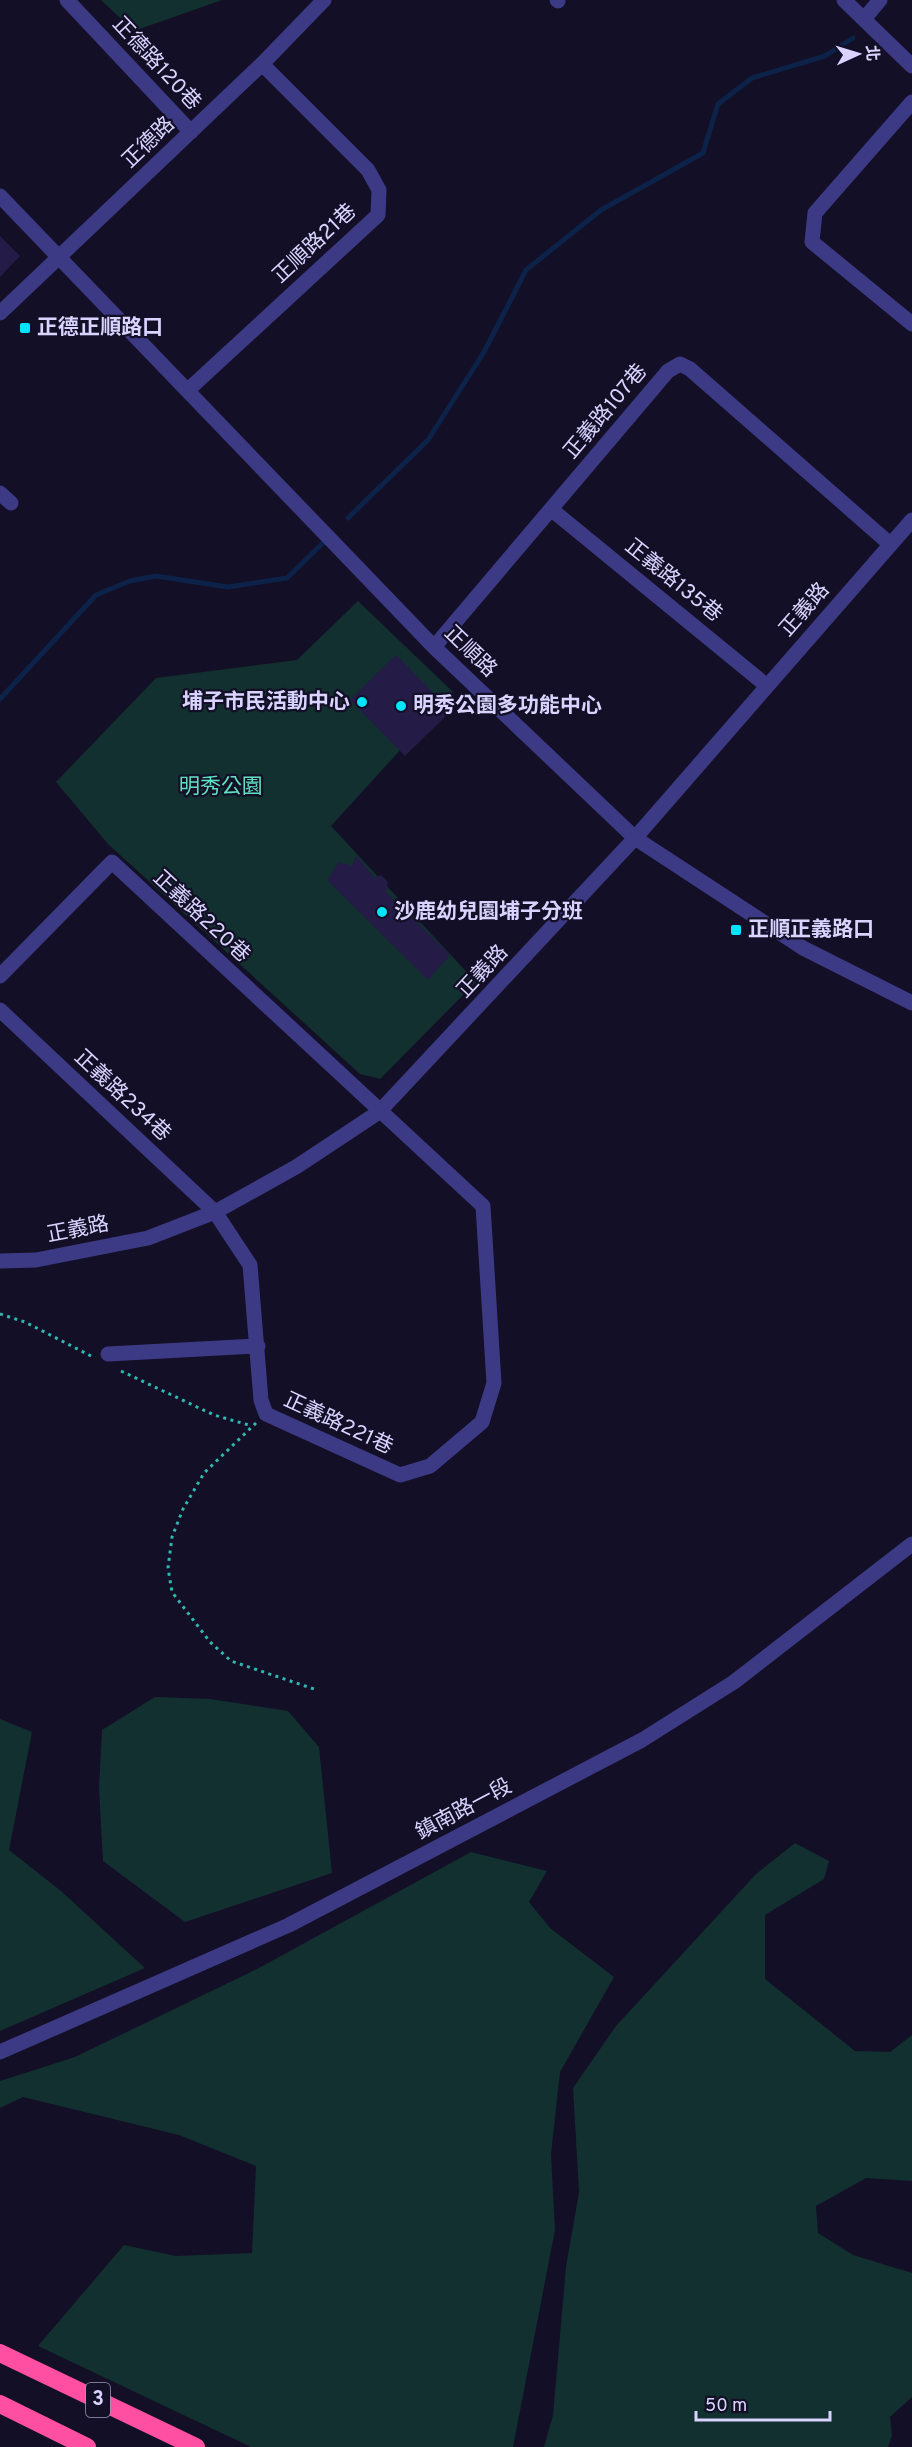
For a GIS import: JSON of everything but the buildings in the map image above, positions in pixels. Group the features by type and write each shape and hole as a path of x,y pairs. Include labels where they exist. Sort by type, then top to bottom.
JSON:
{"highway":[{"name":"3","path":"0,2353 196,2447"},
{"name":"3","path":"0,2404 87,2447"}],"street":[{"name":"正德路120巷","path":"67,0 191,132"},
{"name":"正德路","path":"0,313 262,64 324,0"},
{"path":"844,0 912,66"},
{"path":"864,19 880,0"},
{"name":"正順路21巷","path":"188,390 378,215 379,189 368,170 262,64"},
{"path":"912,102 815,213 812,242 912,324"},
{"path":"0,196 60,257"},
{"name":"正順路","path":"60,257 434,647 635,838 803,948 912,1003"},
{"name":"正義路107巷","path":"434,647 668,371 680,364 690,369 890,544"},
{"name":"正義路135巷","path":"552,510 767,686"},
{"name":"正義路","path":"0,1261 36,1260 148,1238 215,1212 296,1167 379,1112 635,838 912,520"},
{"name":"正義路220巷","path":"0,976 112,862 379,1112"},
{"name":"正義路234巷","path":"0,1010 215,1212"},
{"name":"正義路221巷","path":"215,1212 250,1265 261,1400 266,1414 400,1475 430,1466 482,1422 494,1383 483,1206 379,1112"},
{"path":"107,1360 258,1346"},
{"name":"鎮南路一段","path":"0,2052 290,1925 642,1740 734,1682 912,1544"}],"path":[{"path":"0,1314 25,1322 107,1360 214,1415 252,1426"},
{"path":"266,1414 204,1473 183,1509 172,1537 168,1568 172,1592 210,1641 231,1661 314,1689"}],"green space":[{"path":"101,0 222,0 134,31"},
{"name":"明秀公園","path":"358,601 453,692 331,826 476,982 380,1079 360,1074 108,844 56,782 156,678 297,660"},
{"path":"155,1697 210,1699 288,1711 319,1747 332,1873 185,1922 103,1861 99,1788 102,1730"},
{"path":"0,1719 32,1732 9,1850 61,1891 145,1968 0,2031"},
{"path":"795,1843 829,1861 824,1879 765,1915 765,1979 855,2051 890,2052 912,2035 912,2181 866,2178 816,2206 818,2233 853,2255 912,2273 912,2397 890,2417 892,2435 888,2447 544,2447 553,2415 566,2267 579,2192 573,2088 616,2026 756,1874"},
{"path":"471,1852 547,1871 529,1902 550,1928 614,1977 560,2072 551,2154 555,2230 513,2447 251,2447 38,2346 124,2245 176,2256 252,2253 256,2166 179,2135 23,2097 0,2108 0,2081 75,2057 257,1969"}],"waterway":[{"path":"348,518 428,440 484,352 526,270 601,210 703,153 718,104 752,78 825,56 853,38"},
{"path":"0,699 96,595 130,581 156,576 228,587 287,578 328,538"}],"place":[{"name":"正德正順路口","path":"25,328"},
{"name":"埔子市民活動中心","path":"362,702"},
{"name":"明秀公園多功能中心","path":"401,706"},
{"name":"沙鹿幼兒園埔子分班","path":"382,912"},
{"name":"正順正義路口","path":"736,930"}]}
